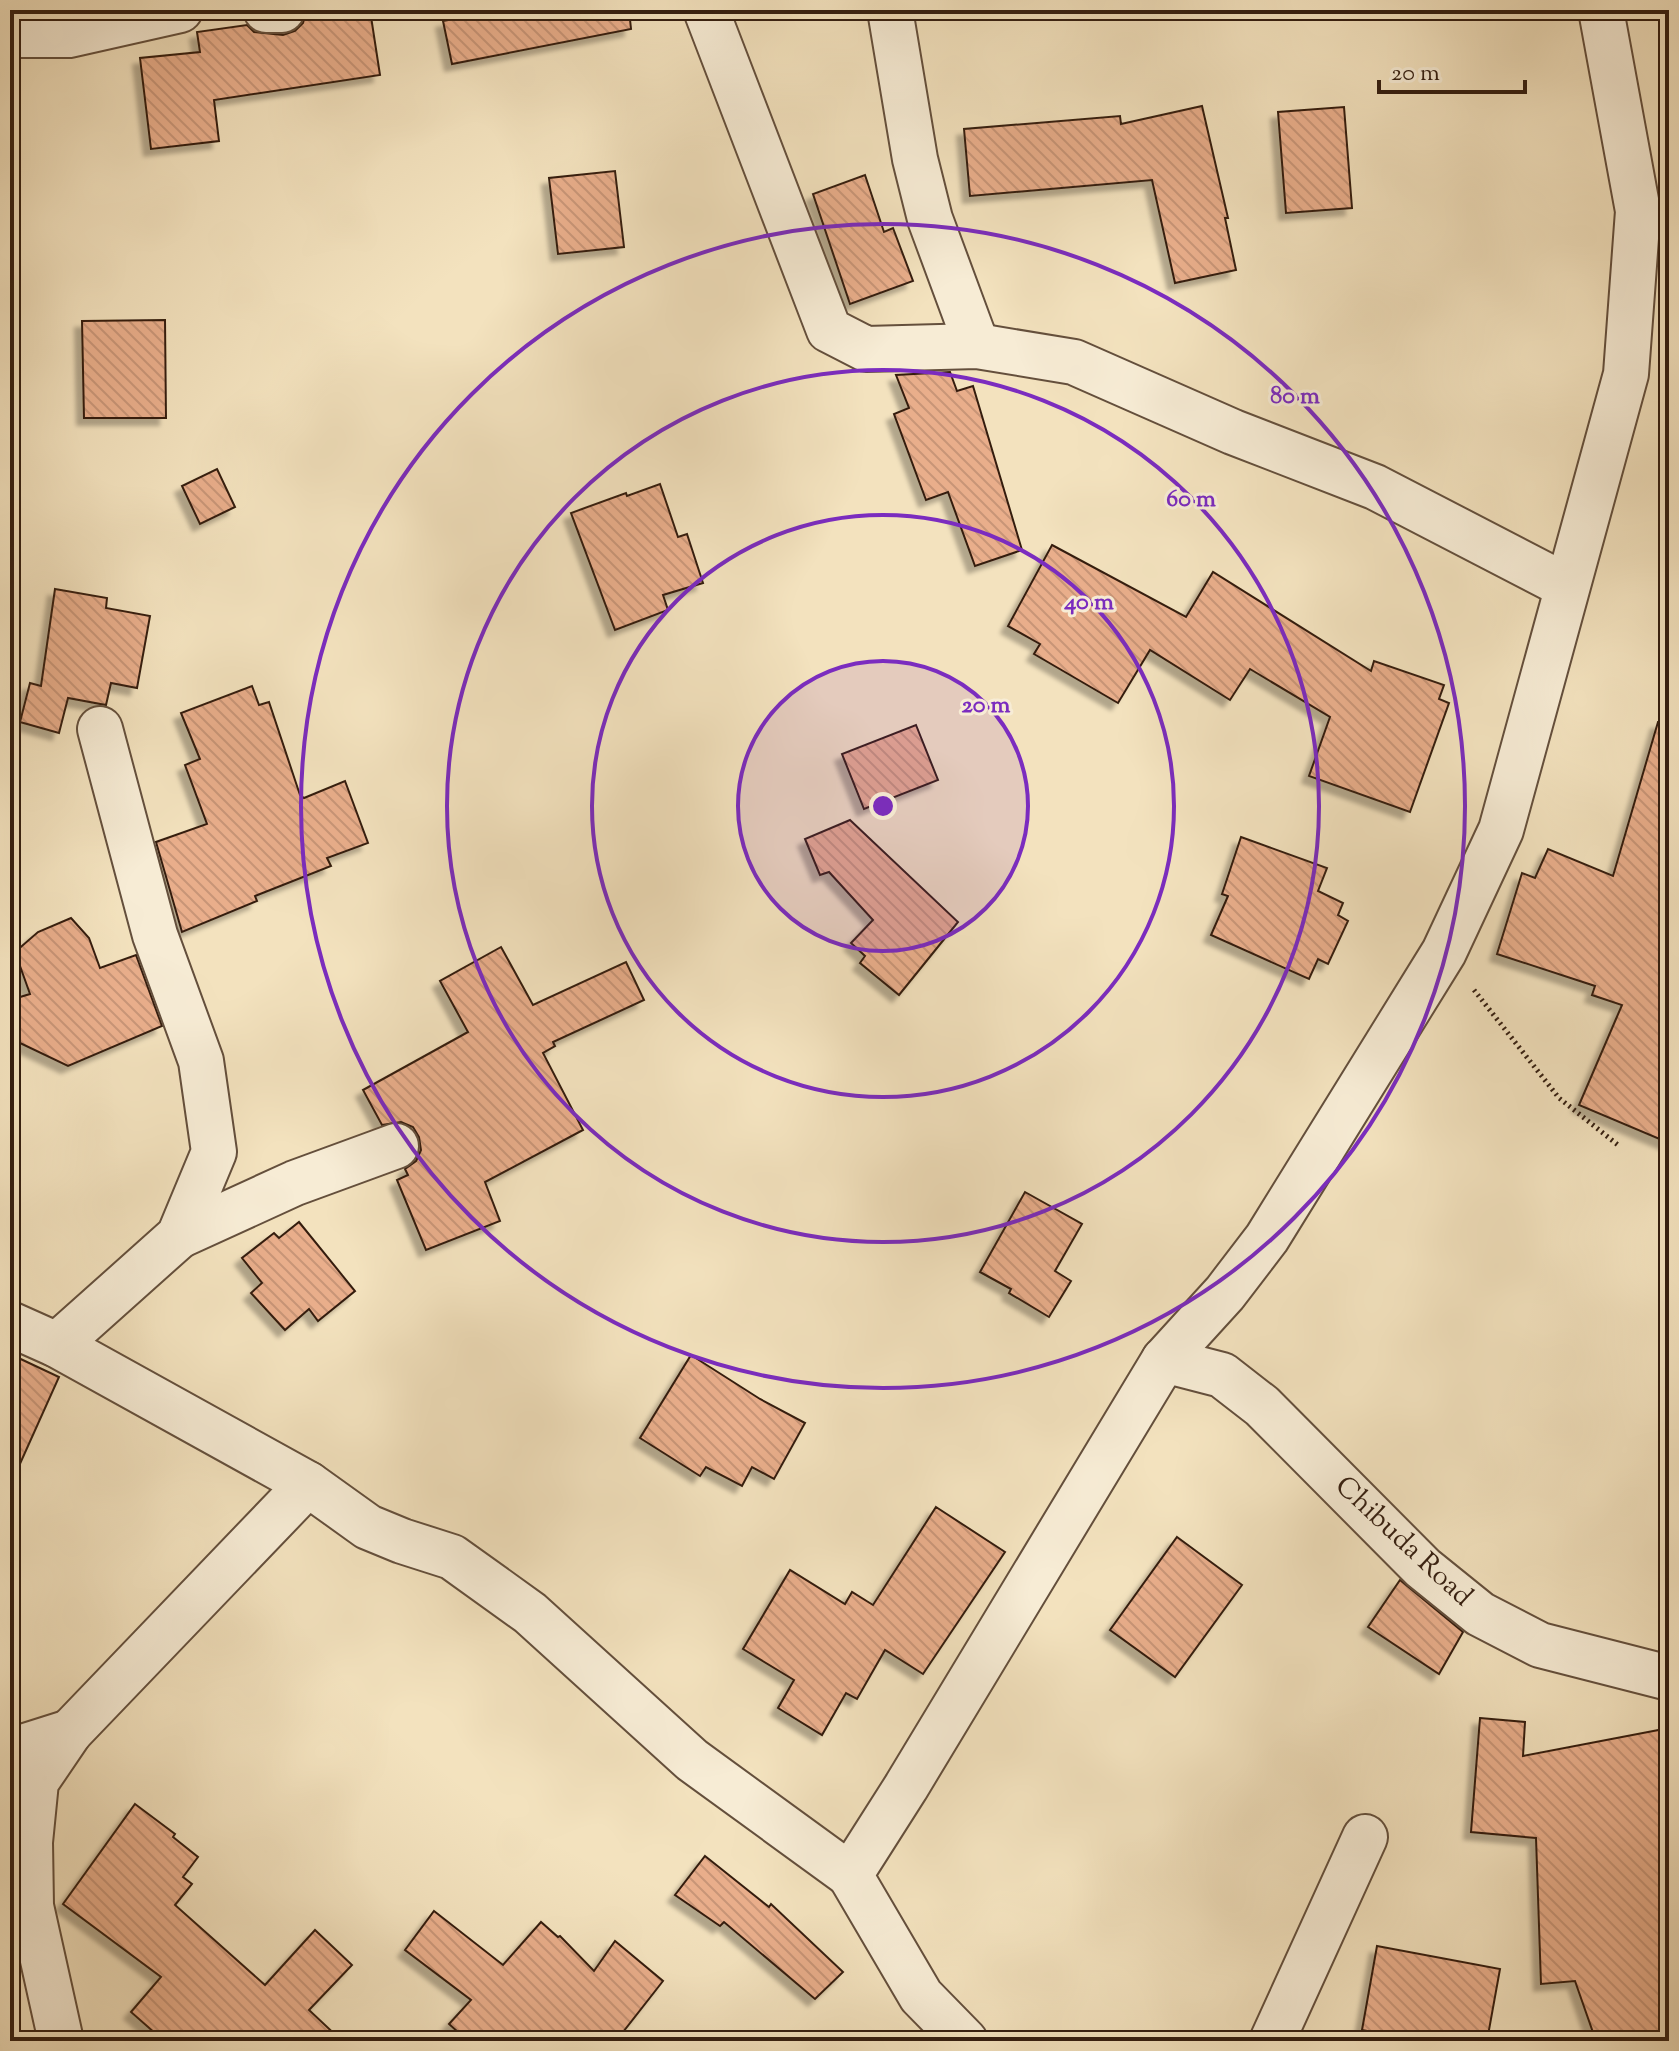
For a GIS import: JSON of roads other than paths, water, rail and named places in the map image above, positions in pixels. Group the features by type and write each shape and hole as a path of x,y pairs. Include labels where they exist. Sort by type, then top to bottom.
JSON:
{"street":[{"path":"10,35 69,35 180,10"},
{"path":"266,10 282,10"},
{"path":"706,10 829,330 866,349 977,346 1074,362 1233,432 1375,487 1566,586"},
{"path":"890,10 915,159 930,219 977,346"},
{"path":"850,1875 1164,1360 1225,1293 1267,1238 1444,952 1501,830 1626,374 1653,216 1601,10"},
{"path":"100,729 155,935 201,1061 214,1152 179,1236"},
{"path":"57,1345 179,1236 295,1183 396,1146"},
{"path":"10,1324 57,1345 308,1484 368,1527 452,1557 530,1613 692,1760 850,1875 921,1996 965,2041"},
{"name":"Chibuda Road","path":"1164,1360 1222,1375 1262,1406 1423,1568 1480,1614 1540,1645 1669,1678"},
{"path":"61,2041 31,1906 30,1842 36,1782 70,1732 308,1484"},
{"path":"10,1751 70,1732"},
{"path":"1272,2041 1365,1837"}]}
